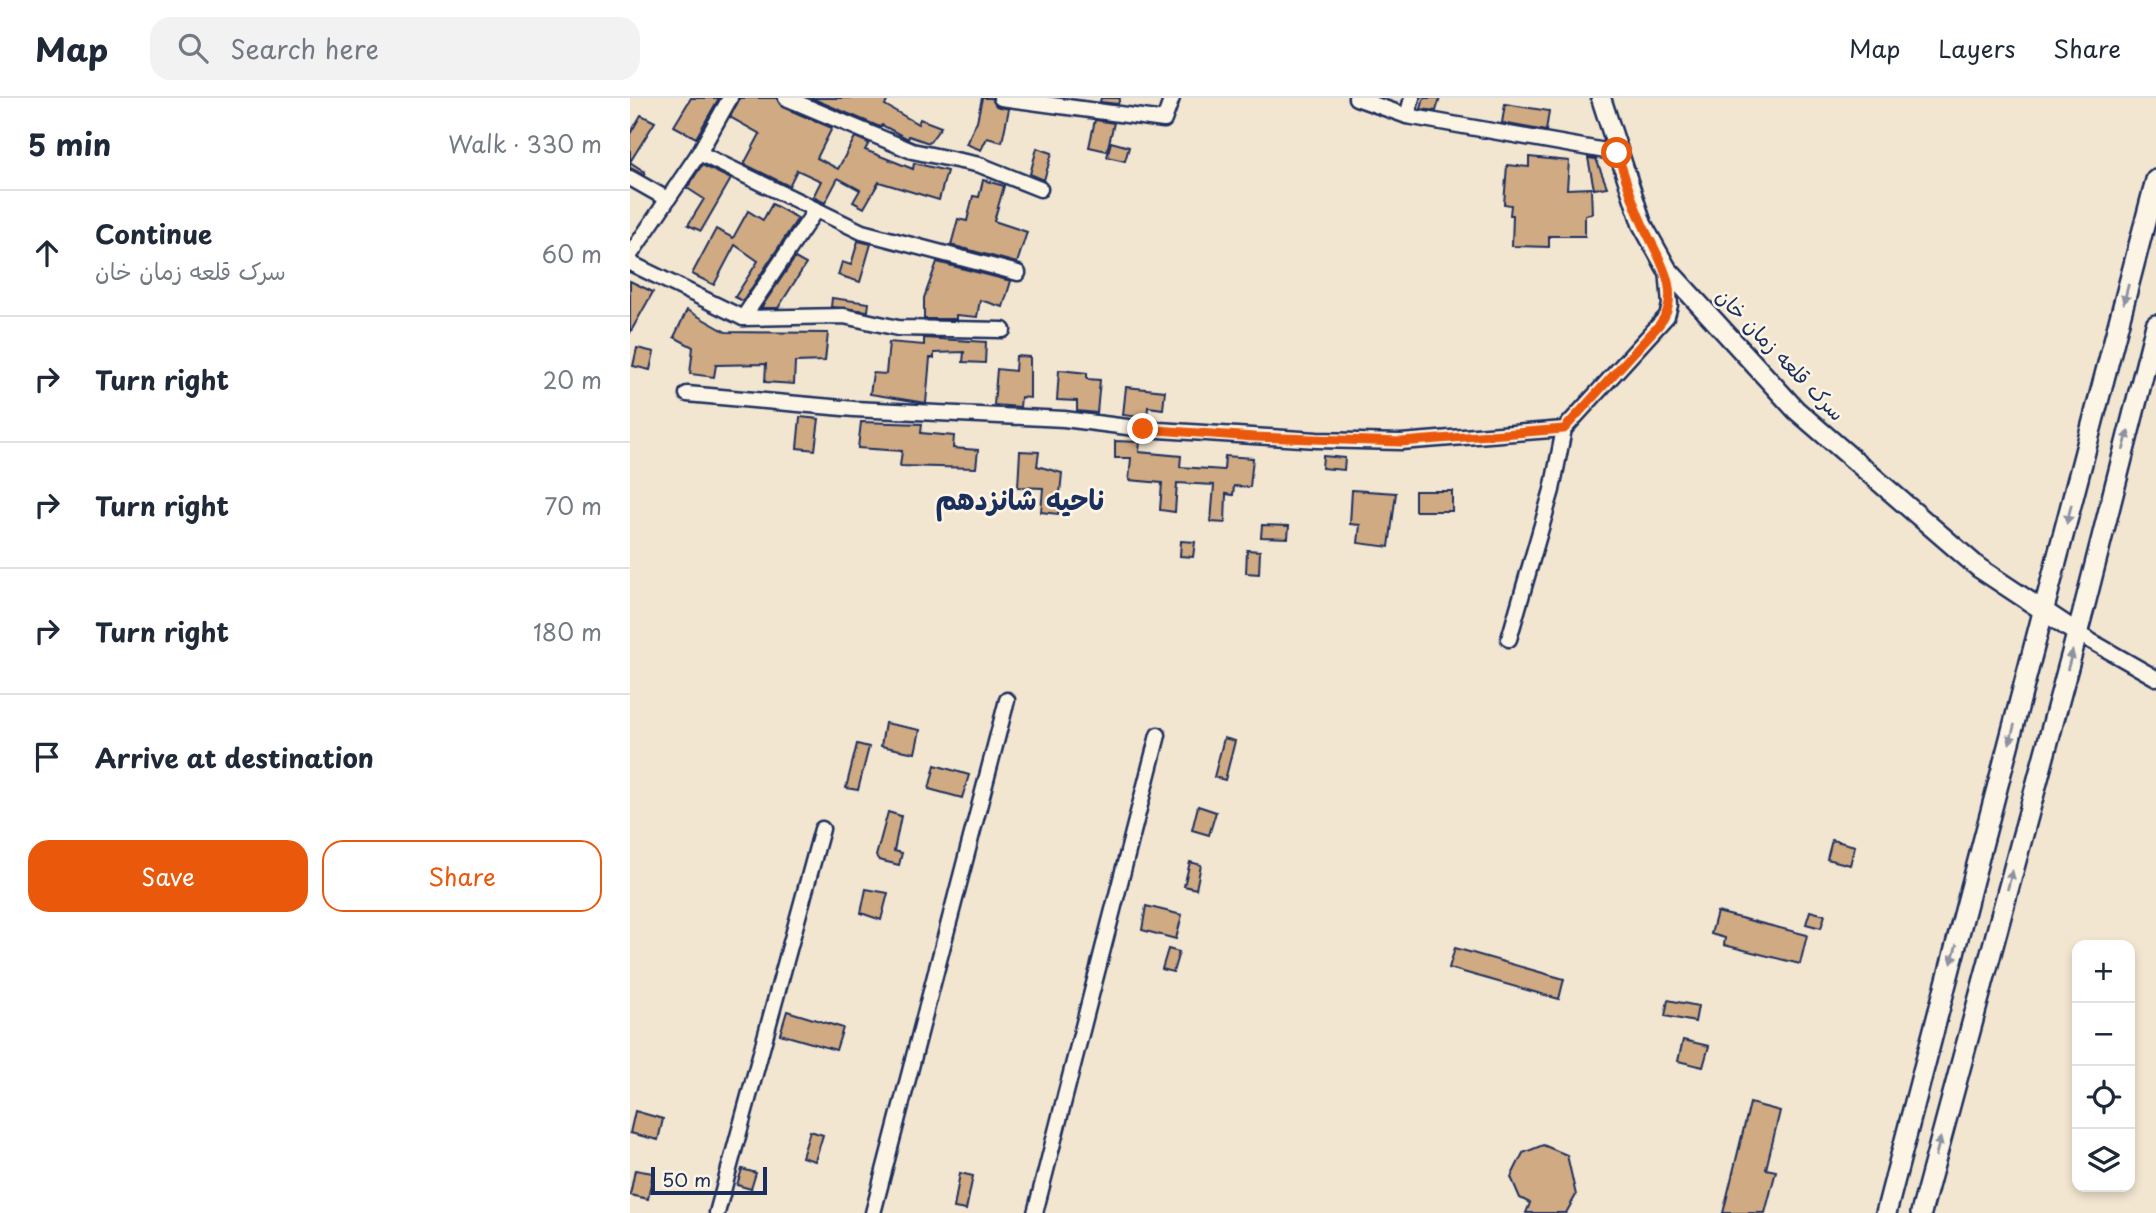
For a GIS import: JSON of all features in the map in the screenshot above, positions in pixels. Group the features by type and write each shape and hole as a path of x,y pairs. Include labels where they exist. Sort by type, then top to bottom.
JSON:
{"main road":[{"path":"1886,1213 2156,180"},
{"path":"1921,1213 2077,633 2156,325"}],"street":[{"path":"630,255 699,153 730,98"},
{"path":"786,98 912,151 980,165 1040,189"},
{"path":"1001,98 1164,120 1172,98"},
{"path":"1356,98 1407,117 1617,153"},
{"path":"1407,117 1412,98"},
{"name":"سرک قلعه زمان خان","path":"1601,98 1642,224 1667,269 1796,410 1979,568 2077,633"},
{"path":"699,153 862,232 1018,273"},
{"path":"630,178 667,200"},
{"path":"743,318 815,211"},
{"path":"630,263 743,318 844,316 898,328 1003,330"},
{"path":"1509,639 1552,490 1564,429 1667,316 1670,305 1667,269"},
{"path":"687,394 854,409 1064,419 1143,429 1317,440 1401,442 1564,429"},
{"path":"2077,633 2156,678"},
{"path":"873,1213 1007,700"},
{"path":"1035,1213 1158,735"},
{"path":"717,1213 822,829"}],"building":[{"path":"691,98 719,98 696,138 674,126"},
{"path":"740,98 777,98 782,107 832,128 817,158 838,169 855,137 869,143 865,150 913,169 914,163 947,171 939,200 879,182 864,208 853,202 860,190 838,178 825,203 813,197 821,181 797,170 789,186 744,164 760,134 730,117"},
{"path":"811,98 889,98 885,105 918,124 920,119 941,127 929,143 909,136 908,139 882,125 880,127"},
{"path":"982,98 992,98 996,106 1009,109 1002,142 987,138 981,150 966,144 977,121"},
{"path":"1101,98 1120,98 1118,104 1100,102"},
{"path":"1424,98 1440,98 1436,111 1421,109"},
{"path":"1505,104 1549,111 1546,131 1502,123"},
{"path":"641,115 655,122 630,162 630,134"},
{"path":"1095,120 1114,123 1107,151 1089,147"},
{"path":"1111,142 1129,147 1125,161 1107,157"},
{"path":"1037,148 1052,153 1044,180 1030,174"},
{"path":"1529,157 1569,161 1567,189 1591,188 1592,214 1585,215 1585,236 1549,236 1549,247 1512,246 1513,215 1510,215 1511,205 1504,204 1507,165 1529,167"},
{"path":"1588,158 1596,159 1607,187 1594,189"},
{"path":"630,162 645,172 644,175 630,168"},
{"path":"702,165 731,179 701,231 688,225 704,199 687,188"},
{"path":"983,180 1004,186 994,221 1027,232 1017,263 951,245 958,219 967,221 973,196 979,197"},
{"path":"772,204 798,218 743,301 735,297 758,261 735,245 714,285 692,274 716,229 733,238 748,211 763,220"},
{"path":"858,241 871,244 860,282 838,275 842,262 851,265"},
{"path":"795,258 806,264 778,308 761,308"},
{"path":"937,262 1011,281 1003,307 980,300 977,317 956,315 956,319 924,319 924,298"},
{"path":"630,281 653,292 630,333"},
{"path":"832,298 869,303 868,311 831,307"},
{"path":"687,310 726,332 828,333 825,361 795,362 794,384 765,382 766,364 716,365 714,377 690,374 693,347 674,337"},
{"path":"924,338 986,342 985,363 963,362 964,352 934,353 934,358 930,358 926,403 870,394 873,373 886,374 889,342 924,345"},
{"path":"637,348 654,352 650,370 633,366"},
{"path":"1016,356 1030,357 1030,398 1021,397 1020,407 994,405 997,369 1015,371"},
{"path":"1059,370 1087,373 1087,379 1100,380 1097,413 1077,411 1077,401 1057,400"},
{"path":"1126,387 1165,391 1163,409 1148,407 1147,418 1123,415"},
{"path":"800,417 819,419 815,450 797,448"},
{"path":"861,422 922,424 921,433 954,436 953,448 978,450 976,468 900,466 902,451 858,448"},
{"path":"1115,441 1140,442 1139,452 1181,456 1180,467 1224,470 1225,456 1253,458 1250,487 1234,486 1233,495 1226,494 1225,523 1211,522 1214,485 1177,483 1175,512 1160,510 1162,483 1129,480 1131,458 1115,458"},
{"path":"1020,451 1039,452 1037,466 1062,473 1058,514 1041,512 1043,488 1018,487"},
{"path":"1323,456 1345,458 1344,470 1322,468"},
{"path":"1352,490 1396,493 1389,547 1358,543 1360,525 1350,524"},
{"path":"1415,491 1452,491 1452,511 1415,511"},
{"path":"1262,525 1289,526 1288,538 1261,537"},
{"path":"1181,541 1195,542 1193,557 1180,556"},
{"path":"1247,550 1260,551 1259,574 1246,573"},
{"path":"885,723 920,730 915,753 881,746"},
{"path":"1224,738 1235,741 1225,780 1214,777"},
{"path":"857,744 869,747 858,790 846,788"},
{"path":"935,765 969,775 962,798 929,789"},
{"path":"1198,806 1216,812 1209,835 1192,830"},
{"path":"888,812 901,816 894,851 902,853 899,865 879,860 876,856"},
{"path":"1832,840 1855,846 1850,865 1827,859"},
{"path":"1190,862 1201,865 1196,889 1184,886"},
{"path":"866,889 888,893 881,920 861,913"},
{"path":"1146,906 1182,915 1176,939 1142,930"},
{"path":"1810,911 1825,915 1821,928 1806,924"},
{"path":"1717,912 1807,935 1800,964 1724,945 1725,938 1711,934"},
{"path":"1455,948 1564,979 1559,999 1449,968"},
{"path":"1168,949 1179,952 1173,972 1162,969"},
{"path":"1668,1000 1698,1006 1695,1022 1665,1016"},
{"path":"787,1011 843,1028 836,1050 780,1034"},
{"path":"1683,1040 1709,1046 1703,1067 1678,1061"},
{"path":"1750,1103 1780,1111 1766,1169 1776,1171 1765,1213 1723,1213"},
{"path":"635,1111 663,1119 658,1140 630,1133"},
{"path":"810,1131 823,1135 815,1161 802,1157"},
{"path":"1543,1145 1567,1155 1576,1195 1566,1213 1526,1213 1530,1203 1520,1198 1511,1177 1523,1153"},
{"path":"742,1169 756,1173 751,1189 737,1185"},
{"path":"635,1170 653,1173 648,1199 630,1195"},
{"path":"960,1173 973,1176 966,1210 954,1208"}],"district":[{"name":"ناحیه شانزدهم","path":"1020,500"}],"route":[{"path":"1143,429 1254,437 1401,442 1564,429 1667,316 1670,305 1667,269 1642,224 1617,153"}]}
